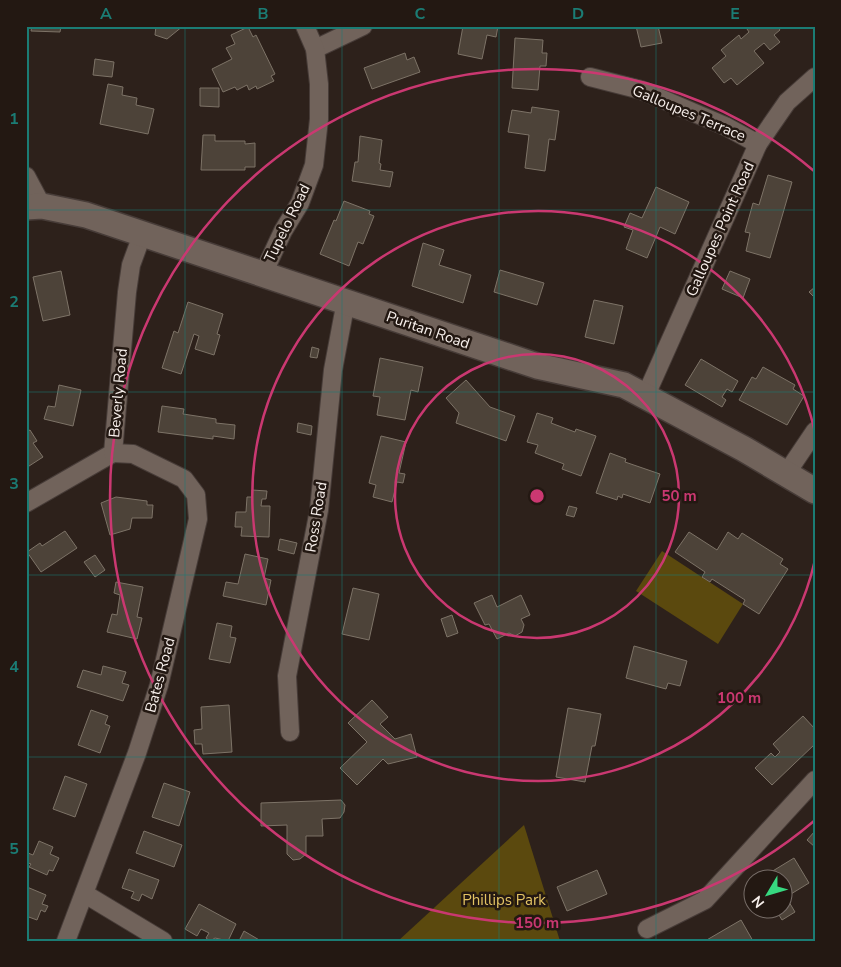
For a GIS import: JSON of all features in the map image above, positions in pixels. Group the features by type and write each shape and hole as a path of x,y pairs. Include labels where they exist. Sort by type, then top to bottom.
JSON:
{"street":[{"name":"Tupelo Road","path":"263,274 283,231 300,203 314,165 319,119 320,84 316,49 305,26"},
{"path":"316,49 363,26"},
{"name":"Galloupes Terrace","path":"590,77 641,90 726,126 758,144"},
{"name":"Galloupes Point Road","path":"646,395 758,144 787,102 815,77"},
{"path":"26,176 34,206"},
{"name":"Puritan Road","path":"34,206 86,215 537,366 624,385 646,395 815,491"},
{"name":"Beverly Road","path":"26,503 113,453 127,292 131,265 142,234"},
{"name":"Ross Road","path":"290,732 288,676 319,510 333,370 346,301"},
{"path":"786,474 815,431"},
{"name":"Bates Road","path":"66,941 137,753 159,685 198,519 196,494 184,479 133,454 113,453"},
{"path":"647,929 705,900 815,780"},
{"path":"84,894 163,941"}],"green space":[{"path":"662,551 743,604 718,644 636,591"},
{"name":"Phillips Park","path":"524,825 560,941 398,941"}],"building":[{"path":"32,26 61,26 60,32 31,31"},
{"path":"156,26 183,26 167,39 155,35"},
{"path":"463,26 498,26 496,37 487,35 482,59 458,54"},
{"path":"636,26 658,26 662,43 641,47"},
{"path":"745,26 777,26 780,30 774,35 780,42 770,50 764,43 754,51 764,63 737,85 731,78 724,83 712,68 726,56 721,50 739,35 741,39 749,32"},
{"path":"248,27 253,37 256,35 275,74 271,76 274,81 257,89 256,86 249,90 247,85 237,90 235,87 223,92 212,69 232,59 226,48 235,44 231,35"},
{"path":"515,38 543,40 542,53 547,53 546,66 540,66 538,90 512,88"},
{"path":"405,53 407,60 414,57 420,72 372,89 364,68"},
{"path":"95,59 114,62 112,77 93,75"},
{"path":"108,84 123,87 122,95 137,98 136,105 154,109 148,134 100,124"},
{"path":"200,88 219,88 219,107 200,106"},
{"path":"532,107 559,111 555,140 549,139 545,171 525,168 529,135 508,132 512,110 531,113"},
{"path":"203,135 215,135 215,141 255,143 255,167 245,167 245,170 201,170"},
{"path":"360,136 382,140 380,170 393,172 390,187 352,181 355,162 358,162"},
{"path":"768,175 792,182 770,258 746,251 750,233 745,232 753,203 759,205"},
{"path":"656,187 689,202 675,234 660,227 647,258 626,249 633,230 624,227 630,213 642,218"},
{"path":"344,201 370,211 369,214 374,216 363,244 358,242 349,266 320,254"},
{"path":"423,243 444,250 439,265 471,275 463,303 412,286"},
{"path":"500,270 544,283 537,305 494,292"},
{"path":"61,271 70,315 43,321 33,277"},
{"path":"730,271 750,279 743,298 722,289"},
{"path":"815,287 815,298 809,292"},
{"path":"594,300 623,306 614,344 585,337"},
{"path":"188,302 223,314 217,334 220,335 214,355 195,349 199,336 194,334 181,374 162,368 174,331 178,333"},
{"path":"312,347 319,349 317,358 310,357"},
{"path":"380,358 423,367 418,392 411,390 405,420 377,415 380,397 373,396"},
{"path":"701,359 738,381 732,392 727,389 722,397 726,400 722,407 685,385"},
{"path":"763,367 795,385 793,389 804,396 787,425 739,400 752,377 756,379"},
{"path":"466,380 490,407 515,416 506,441 456,423 459,413 446,398"},
{"path":"59,385 81,390 73,426 44,419 48,406 55,407"},
{"path":"162,406 184,409 183,414 216,419 216,423 235,425 234,439 213,436 213,439 158,432"},
{"path":"537,413 553,418 551,423 575,432 576,429 596,436 581,476 562,469 564,464 535,453 538,445 527,442"},
{"path":"298,423 312,426 311,435 297,432"},
{"path":"30,430 37,441 33,443 43,457 26,468 26,432"},
{"path":"381,436 406,442 399,473 405,474 403,483 397,482 392,502 373,497 376,485 369,483"},
{"path":"610,453 626,459 625,462 660,474 650,503 623,494 622,498 618,496 617,500 596,493"},
{"path":"252,490 267,491 266,499 262,499 261,506 270,506 269,537 241,536 242,527 235,527 236,512 246,512 247,497 252,497"},
{"path":"116,497 147,501 147,505 153,505 152,518 132,518 130,529 110,535 101,503"},
{"path":"569,506 577,508 574,517 566,515"},
{"path":"65,531 77,548 41,572 27,552 40,543 42,546"},
{"path":"689,532 717,550 728,532 738,539 742,533 783,559 780,564 788,569 759,614 743,604 745,600 712,579 710,582 702,577 705,572 675,552"},
{"path":"280,539 297,543 294,554 278,550"},
{"path":"245,554 268,559 264,578 271,580 266,605 223,596 226,582 238,584"},
{"path":"95,555 105,570 95,577 84,562"},
{"path":"116,582 143,587 137,617 142,618 137,639 107,632 112,614 117,615 120,595 114,593"},
{"path":"353,588 379,594 369,640 342,634"},
{"path":"492,595 497,607 521,595 530,615 521,619 524,625 522,632 515,636 509,633 497,639 489,624 485,625 474,603"},
{"path":"452,615 458,633 447,637 441,619"},
{"path":"217,623 232,626 230,637 236,638 230,663 209,659"},
{"path":"634,646 687,661 680,686 668,683 666,689 626,678"},
{"path":"103,666 126,672 122,683 129,685 123,701 77,687 83,670 101,675"},
{"path":"372,700 388,717 380,724 395,739 411,734 417,757 388,764 383,759 357,785 340,768 367,742 348,723"},
{"path":"229,705 232,752 203,754 202,744 195,744 194,730 202,729 201,707"},
{"path":"568,708 601,714 585,782 556,777"},
{"path":"91,710 108,716 105,724 110,726 100,753 78,745"},
{"path":"803,716 815,729 815,744 772,785 755,768 771,753 775,757 780,752 773,744"},
{"path":"65,776 87,784 75,817 53,809"},
{"path":"164,783 190,792 179,826 152,817"},
{"path":"341,800 345,805 344,812 340,818 322,819 323,836 306,836 306,854 300,859 293,860 287,854 287,825 261,826 261,803"},
{"path":"144,831 182,845 174,867 136,853"},
{"path":"815,831 815,847 807,840"},
{"path":"39,841 53,847 50,854 59,858 53,871 49,870 47,875 29,867 31,864 26,862 28,853 33,855"},
{"path":"794,858 809,883 794,892 794,870 774,870"},
{"path":"129,869 159,880 152,899 142,894 139,901 131,898 134,892 122,888"},
{"path":"597,870 607,894 567,911 557,887"},
{"path":"27,887 46,895 42,904 48,906 45,912 41,910 37,920 26,916"},
{"path":"199,904 236,924 228,941 215,938 210,941 206,938 209,933 201,929 197,936 185,929"},
{"path":"741,920 753,941 705,941"},
{"path":"244,931 261,941 239,941"}]}
